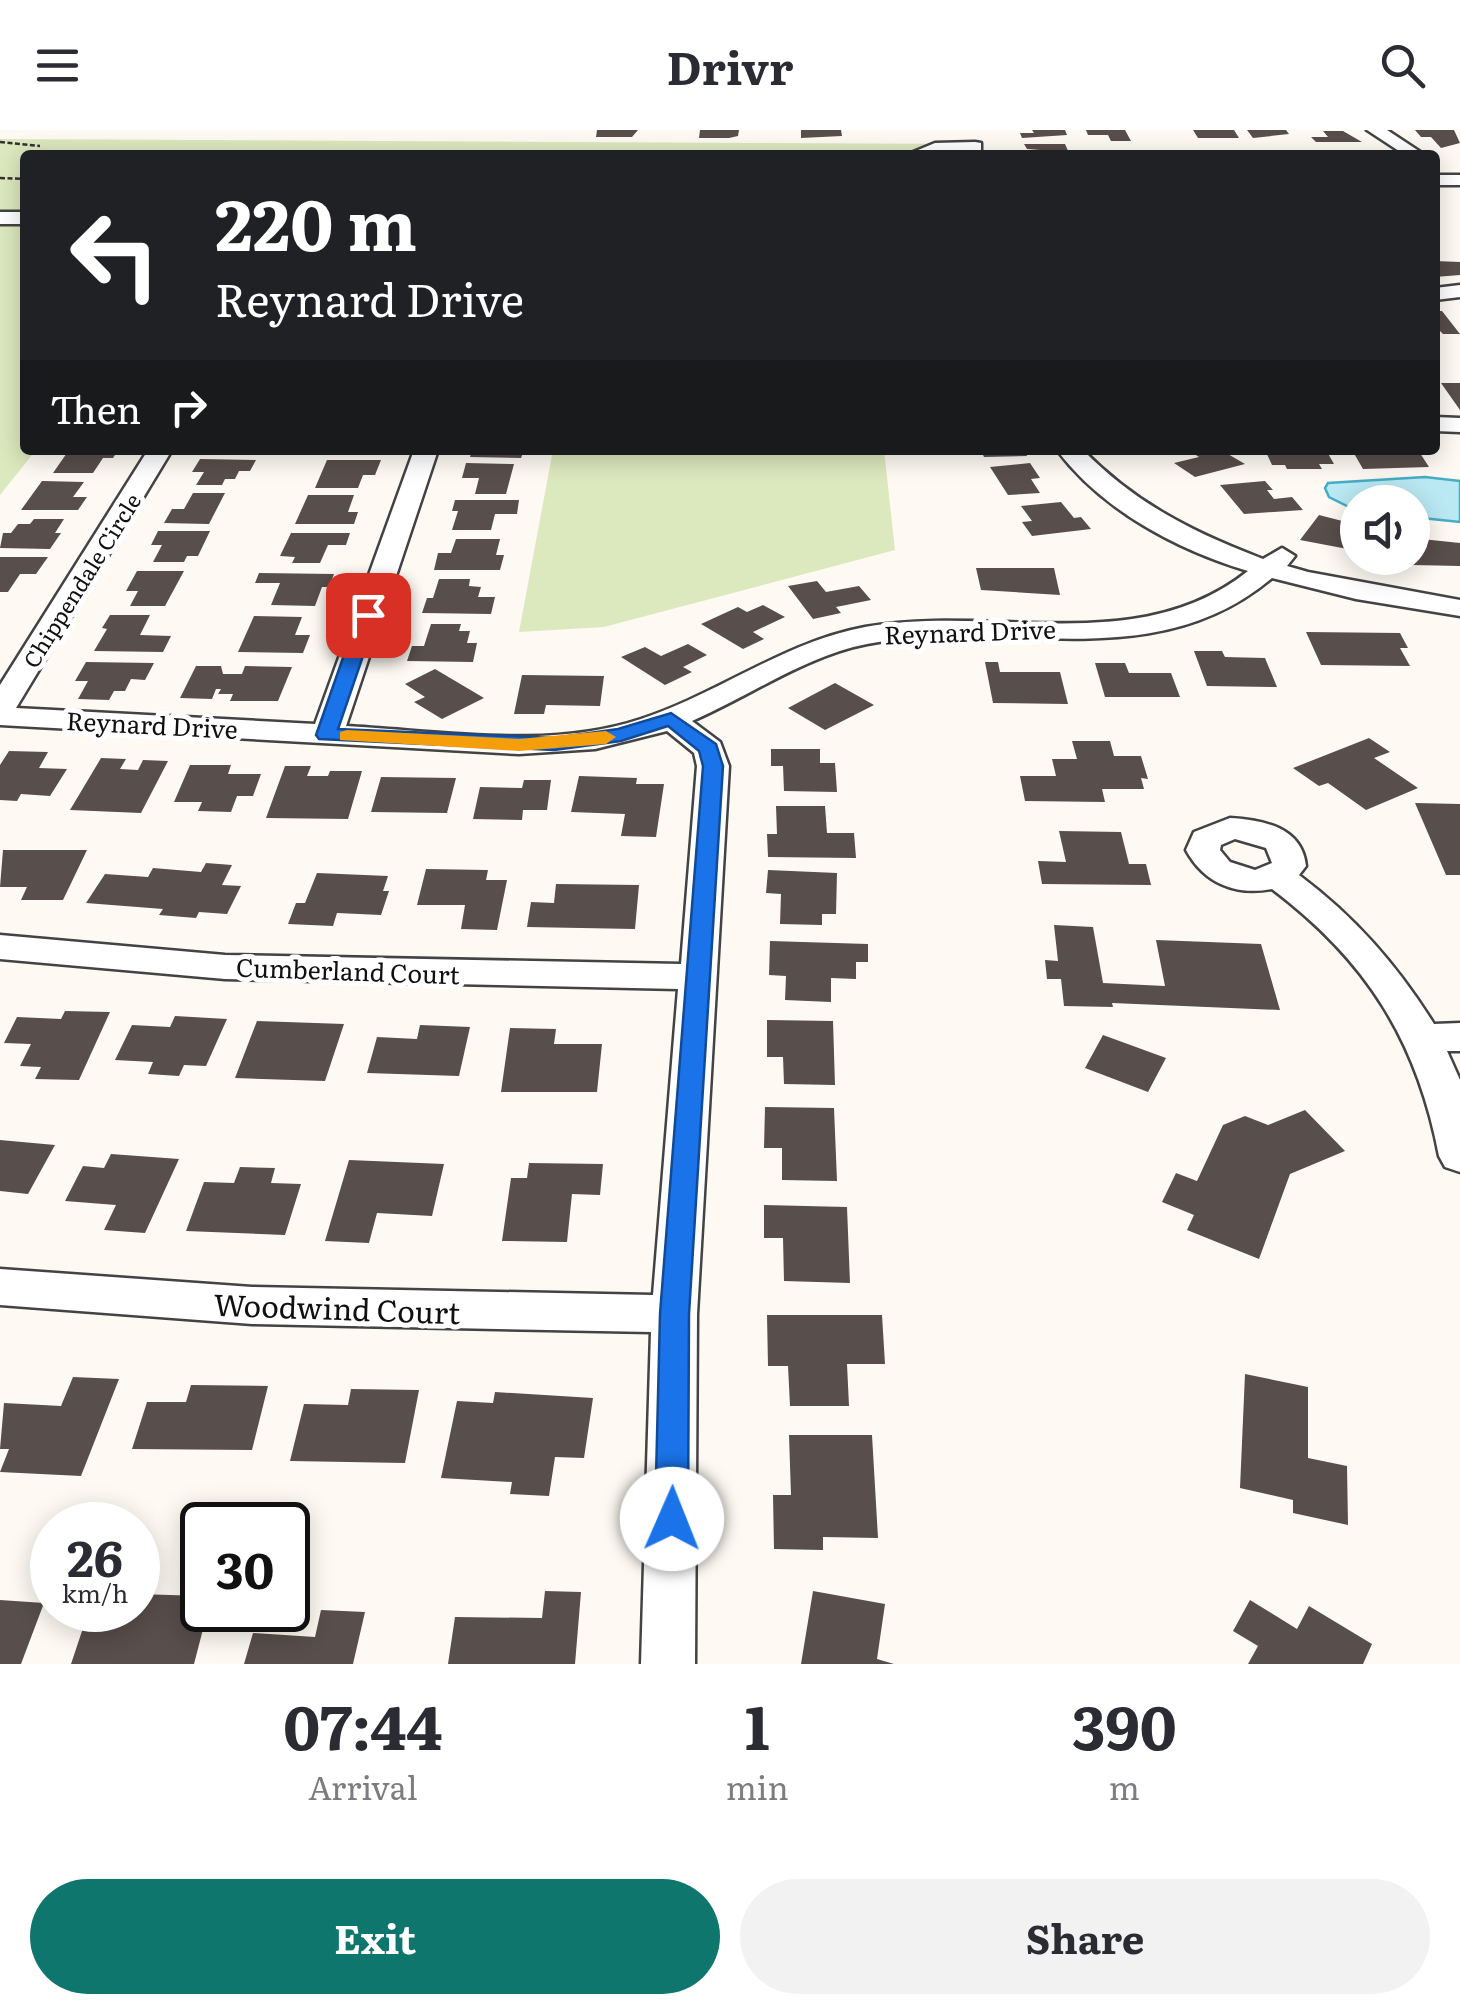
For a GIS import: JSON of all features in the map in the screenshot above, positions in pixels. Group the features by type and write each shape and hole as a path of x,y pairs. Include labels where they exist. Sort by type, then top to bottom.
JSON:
{"street":[{"path":"1376,130 1410,150"},
{"path":"937,150 974,144"},
{"name":"Chippendale Circle","path":"0,712 157,455"},
{"path":"326,735 424,455"},
{"path":"1074,455 1100,484 1147,516 1192,539 1275,562 1362,593 1460,608"},
{"path":"1105,455 1132,483 1176,512 1275,562 1460,592"},
{"name":"Reynard Drive","path":"0,712 326,735 554,744 621,735 671,719 804,655 864,635 936,628 1090,629 1153,624 1202,612 1221,604 1275,562"},
{"path":"668,1664 674,1314 713,766 708,748 671,719"},
{"path":"1277,876 1352,936 1392,986 1441,1037 1442,1081 1460,1156"},
{"name":"Cumberland Court","path":"0,947 225,966 375,973 696,977"},
{"name":"Woodwind Court","path":"0,1288 280,1307 674,1314"}],"path":[{"path":"0,142 40,146"}],"green space":[{"path":"0,139 967,144 968,150 20,150 20,455 32,455 0,495"},
{"path":"552,455 885,455 895,550 604,627 519,632"}],"water":[{"path":"1425,477 1460,481 1460,522 1430,519 1430,485 1340,485 1340,502 1329,497 1325,488 1328,483"}],"building":[{"path":"597,130 638,130 632,137 596,137"},
{"path":"700,130 739,130 738,136 729,138 699,138"},
{"path":"801,130 841,130 842,136 801,138"},
{"path":"1032,130 1065,130 1067,135 1022,138 1020,133 1034,133"},
{"path":"1086,130 1125,130 1131,141 1111,141 1108,135 1088,135"},
{"path":"1193,130 1234,130 1239,138 1198,138"},
{"path":"1247,130 1286,130 1289,134 1253,138"},
{"path":"1415,130 1454,130 1460,143 1441,148 1431,137 1421,137"},
{"path":"1323,131 1343,131 1362,142 1316,142 1311,137 1328,137"},
{"path":"1024,144 1065,144 1068,150 1040,150 1027,149"},
{"path":"1440,261 1460,262 1460,275 1440,277"},
{"path":"1440,311 1460,334 1440,331"},
{"path":"1441,383 1460,383 1460,410"},
{"path":"66,455 115,455 103,458 93,473 53,473"},
{"path":"471,455 522,455 521,458"},
{"path":"983,455 1027,456 984,457"},
{"path":"1196,455 1230,455 1245,464 1195,477 1174,463 1199,457"},
{"path":"1267,455 1329,455 1334,464 1319,464 1322,469 1272,465"},
{"path":"1355,455 1421,455 1429,467 1363,469"},
{"path":"200,459 256,460 250,471 239,471 235,479 225,479 222,485 196,485 204,472 192,472"},
{"path":"327,460 381,460 375,475 363,475 358,488 315,488"},
{"path":"466,463 514,464 506,494 475,494 479,478 462,478"},
{"path":"1030,463 1040,478 1031,479 1040,493 1008,495 990,467"},
{"path":"42,481 84,482 73,497 87,497 78,510 21,510"},
{"path":"1265,481 1273,490 1267,490 1274,499 1292,497 1303,510 1244,514 1220,485"},
{"path":"193,493 225,493 209,524 164,523 172,509 184,509"},
{"path":"308,495 354,495 348,512 358,512 354,524 295,524"},
{"path":"455,500 519,500 517,514 495,514 491,530 452,530 458,511 452,511"},
{"path":"1061,502 1074,518 1081,517 1091,529 1032,536 1022,522 1032,521 1021,506"},
{"path":"1319,515 1340,520 1340,548 1300,540"},
{"path":"34,519 64,519 55,533 61,533 50,549 0,548 3,533 11,533 18,524 30,524"},
{"path":"158,531 210,531 198,556 187,556 184,562 153,562 162,545 151,545"},
{"path":"291,533 350,533 346,545 328,545 320,563 292,563 295,557 280,556"},
{"path":"456,539 500,539 496,555 504,555 500,570 434,570 438,553 451,553"},
{"path":"1430,540 1460,543 1460,566 1430,565"},
{"path":"0,557 48,557 36,574 20,574 8,592 0,592"},
{"path":"976,568 1054,568 1060,595 981,590"},
{"path":"137,571 184,571 165,606 130,606 138,591 126,591"},
{"path":"259,573 334,574 329,587 322,587 315,606 271,605 280,583 255,583"},
{"path":"439,579 470,579 469,586 481,587 478,597 495,597 491,614 422,613 427,598 433,598"},
{"path":"817,581 826,592 859,586 871,600 836,607 841,613 813,619 788,586"},
{"path":"763,605 785,617 753,632 764,639 743,649 701,624 738,607 747,612"},
{"path":"110,615 150,615 140,635 171,636 163,652 94,651"},
{"path":"254,616 302,617 295,635 310,635 303,653 238,652"},
{"path":"431,624 461,624 459,631 470,631 467,643 477,643 473,662 407,661 412,646 424,646"},
{"path":"1306,632 1400,633 1408,648 1400,648 1410,666 1321,665"},
{"path":"688,644 707,655 683,667 692,672 665,685 621,657 645,647 661,656"},
{"path":"1194,651 1265,658 1277,687 1207,686"},
{"path":"86,662 154,663 145,680 131,679 125,691 114,691 109,700 78,699 88,681 75,681"},
{"path":"985,662 998,662 1000,672 1060,672 1068,704 993,703"},
{"path":"1095,663 1125,663 1129,673 1171,673 1180,697 1105,697"},
{"path":"196,666 221,666 223,674 242,674 245,666 292,667 278,701 230,701 233,694 218,694 221,689 216,689 212,699 180,698"},
{"path":"435,669 484,698 442,719 414,702 425,697 405,684"},
{"path":"522,675 604,676 600,706 546,705 544,714 514,714"},
{"path":"835,683 874,705 825,730 788,708"},
{"path":"1369,738 1390,752 1374,758 1418,788 1366,810 1328,783 1319,786 1293,768"},
{"path":"1072,741 1110,741 1114,756 1141,756 1148,779 1141,778 1144,789 1102,789 1105,802 1025,801 1020,776 1056,776 1052,759 1077,759"},
{"path":"771,749 820,749 820,763 835,763 837,792 784,791 783,766 771,766"},
{"path":"9,751 48,752 39,768 67,769 50,796 21,794 17,801 0,800 0,765"},
{"path":"101,758 126,759 120,769 138,770 143,760 168,761 141,813 70,810"},
{"path":"190,765 231,765 228,774 261,774 253,796 237,796 231,812 198,811 202,802 174,802"},
{"path":"285,766 311,766 307,776 362,771 348,819 266,818"},
{"path":"579,776 637,778 636,784 664,784 656,837 621,836 625,814 571,812"},
{"path":"381,777 456,778 447,813 371,812"},
{"path":"524,780 551,780 547,810 523,810 522,820 473,819 480,787 522,788"},
{"path":"1415,803 1460,804 1460,875 1446,875"},
{"path":"776,806 825,806 827,833 854,833 856,858 768,857 767,834 777,834"},
{"path":"1059,831 1121,832 1129,864 1146,864 1151,885 1042,884 1038,861 1066,862"},
{"path":"3,850 87,850 63,900 21,900 27,887 0,887"},
{"path":"206,863 232,865 222,885 241,886 227,914 199,912 196,918 159,915 163,909 86,903 105,874 148,877 153,868 201,872"},
{"path":"426,869 488,870 486,880 507,880 497,930 461,929 465,905 417,905"},
{"path":"768,870 837,873 836,914 822,914 822,925 780,924 781,894 766,893"},
{"path":"317,873 388,876 383,891 389,891 381,915 337,913 333,926 288,924 296,903 305,903"},
{"path":"556,884 639,885 635,929 527,927 531,902 554,903"},
{"path":"1054,925 1093,927 1103,983 1165,986 1156,940 1261,944 1280,1010 1112,1003 1113,1007 1064,1006 1061,979 1047,979 1045,960 1058,961"},
{"path":"770,941 868,944 868,962 856,962 856,979 831,978 831,1002 785,1000 786,976 769,975"},
{"path":"65,1011 110,1012 79,1080 35,1079 41,1067 20,1066 31,1044 4,1043 17,1017 61,1019"},
{"path":"175,1016 227,1019 206,1066 184,1065 179,1076 148,1074 153,1062 115,1060 132,1025 170,1027"},
{"path":"767,1020 833,1021 835,1085 784,1084 783,1057 767,1057"},
{"path":"257,1021 344,1024 325,1081 235,1078"},
{"path":"420,1025 470,1027 459,1076 367,1073 377,1037 417,1039"},
{"path":"510,1028 556,1029 554,1044 602,1044 597,1092 501,1092"},
{"path":"1103,1035 1166,1058 1148,1092 1085,1068"},
{"path":"765,1107 834,1108 837,1181 782,1180 782,1148 764,1148"},
{"path":"1305,1110 1345,1151 1290,1174 1259,1259 1187,1230 1194,1215 1162,1202 1176,1173 1197,1181 1223,1125 1245,1116 1268,1125"},
{"path":"0,1140 55,1145 28,1194 0,1191"},
{"path":"111,1154 179,1159 145,1233 104,1230 116,1205 65,1201 83,1166 104,1168"},
{"path":"349,1160 444,1164 432,1216 377,1213 369,1243 325,1241"},
{"path":"529,1163 603,1164 600,1195 572,1194 567,1242 502,1241 511,1178 527,1178"},
{"path":"240,1167 275,1168 271,1183 301,1184 285,1235 186,1231 204,1182 234,1183"},
{"path":"764,1205 847,1207 850,1283 784,1281 783,1238 764,1238"},
{"path":"767,1315 882,1315 885,1364 847,1364 849,1406 790,1406 788,1366 768,1366"},
{"path":"1245,1374 1308,1387 1308,1458 1347,1466 1348,1525 1293,1513 1293,1500 1240,1488"},
{"path":"73,1377 119,1379 81,1476 0,1472 9,1449 0,1449 4,1403 61,1406"},
{"path":"191,1385 268,1386 252,1450 132,1449 147,1402 186,1402"},
{"path":"351,1389 419,1390 405,1463 290,1461 304,1404 348,1405"},
{"path":"495,1392 593,1398 584,1458 555,1457 549,1496 510,1494 512,1482 441,1478 457,1401 493,1403"},
{"path":"789,1435 872,1435 878,1538 823,1537 823,1550 774,1549 773,1495 791,1495"},
{"path":"545,1591 581,1592 575,1664 448,1664 455,1617 542,1618"},
{"path":"813,1591 885,1604 877,1659 894,1664 801,1664"},
{"path":"160,1595 180,1595 180,1632 202,1632 194,1664 71,1664 82,1632 160,1632"},
{"path":"0,1600 30,1602 30,1632 33,1632 21,1664 0,1664"},
{"path":"1250,1600 1297,1629 1309,1606 1372,1644 1363,1664 1248,1664 1258,1646 1233,1631"},
{"path":"321,1610 365,1612 353,1664 244,1664 253,1633 315,1637"}],"slow traffic":[{"path":"347,736 519,745 606,737"}],"route":[{"path":"368,615 326,735 554,744 621,735 671,719 708,748 713,766 674,1314 672,1519"}]}
